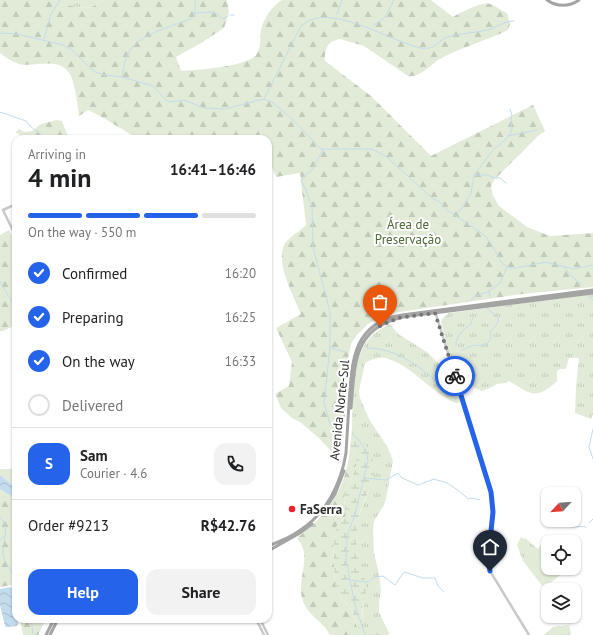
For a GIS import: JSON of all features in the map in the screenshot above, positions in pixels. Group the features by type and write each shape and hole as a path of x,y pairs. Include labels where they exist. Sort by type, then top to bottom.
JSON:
{"main road":[{"path":"547,0 561,6 571,5 579,0"},
{"name":"Avenida Norte-Sul","path":"272,544 292,536 310,523 326,506 338,483 344,467 346,453 352,365 356,351 362,340 372,328 387,319 397,316 593,291"},
{"name":"Avenida Norte-Sul","path":"272,549 310,526 325,511 337,490 344,471 347,454 355,362 359,350 365,340 375,329 390,321 403,317 435,311 439,312 593,291"},
{"path":"46,635 52,623"},
{"path":"50,635 56,623"}],"street":[{"path":"12,206 3,210 12,229"},
{"path":"435,311 491,492 493,512 488,559 490,571 529,635"},
{"path":"438,320 439,312"},
{"path":"258,623 264,635"},
{"path":"262,623 268,635"}],"green space":[{"name":"Área de Preservação","path":"0,0 55,0 59,4 85,8 98,4 102,0 227,0 229,12 224,28 176,57 181,71 233,65 252,58 257,54 260,45 261,30 266,17 282,0 431,0 453,17 482,4 490,4 507,13 510,24 508,30 448,55 417,75 408,76 364,46 340,39 329,44 325,53 325,61 371,96 431,156 533,105 545,131 538,136 495,179 491,186 493,196 499,206 527,227 550,236 593,233 593,287 522,294 393,313 369,323 356,336 351,344 347,364 345,418 339,460 319,438 281,408 275,394 289,386 292,362 276,328 301,314 283,268 283,250 286,242 306,225 300,173 276,177 272,168 272,135 132,135 88,110 79,116 74,84 71,76 61,66 54,64 19,64 0,53"},
{"path":"55,0 102,0 98,4 85,8 59,4"},
{"path":"57,120 62,121 69,135 19,135 16,132 19,129 24,132 32,131 41,124"},
{"path":"9,230 12,236 12,327 3,331 0,331 0,235"},
{"path":"593,294 593,414 591,419 575,413 579,358 569,358 566,369 560,369 557,371 557,381 539,393 523,390 509,381 506,383 497,384 482,391 468,385 458,386 459,403 456,403 438,393 404,366 394,361 380,358 365,363 359,391 360,398 369,419 388,448 393,461 386,499 374,521 373,531 374,553 381,591 379,612 390,635 362,635 359,632 364,603 358,556 357,527 371,485 373,467 372,460 365,445 352,430 354,383 358,359 362,349 370,337 375,332 390,324 398,334 427,352 442,366 451,363 441,322 449,313"},
{"path":"352,430 364,441 374,466 373,478 360,512 357,530 358,554 366,587 362,611 362,624 359,632 352,611 340,596 335,584 333,547 336,527 346,516 344,496 356,466 354,454 350,448"},
{"path":"350,448 356,460 356,466 344,496 346,516 336,527 333,547 335,584 340,596 352,611 358,630 362,635 330,635 324,626 312,615 303,601 301,585 304,553 302,545 297,538 318,520 334,499 345,475"},
{"path":"0,469 12,469 12,485 11,484 0,475"},
{"path":"0,489 12,496 12,585 0,587"},
{"path":"521,537 524,539 525,538 538,549 541,545 541,575 560,575 550,583 541,584 523,561 517,545"},
{"path":"541,548 541,575 559,575 549,583 543,583 525,560"},
{"path":"21,623 44,623 38,635 23,635"},
{"path":"569,625 571,634 569,635 544,635 553,627"}],"water":[{"path":"0,475 12,485 12,496 0,489"},
{"path":"12,588 12,623 18,623 17,626 5,626 0,605 0,589"}],"waterway":[{"path":"44,39 51,14 60,0"},
{"path":"122,77 126,58 137,42 154,32 192,18 195,14 195,0"},
{"path":"337,14 342,0"},
{"path":"373,26 385,17 394,0"},
{"path":"195,13 211,12 217,14 223,19 228,16"},
{"path":"264,99 301,26 313,19 327,17 342,20 425,49 433,47 448,37 488,30 504,23 514,21"},
{"path":"0,33 17,34 63,45 71,49 95,72 122,77 153,86 166,100 170,102 184,100 204,108 225,109 263,99 272,102 292,119 321,149 371,149 387,157 432,198 440,202 447,210 484,235 503,264 510,268 546,262 574,269 593,265"},
{"path":"457,215 471,194 474,175 493,150 505,140 511,132 512,115 510,109"},
{"path":"0,112 26,121 41,135"},
{"path":"508,136 537,130"},
{"path":"322,149 322,152 311,171 304,176 301,181 312,206 313,247 330,312 330,348 324,403 330,424 343,429"},
{"path":"475,175 487,175 500,178 506,183"},
{"path":"471,300 478,295 488,292 500,283 507,267"},
{"path":"564,267 570,275 581,284"},
{"path":"0,281 12,302"},
{"path":"489,291 490,297"},
{"path":"588,296 593,300"},
{"path":"462,350 474,345 481,346 487,344 491,338 490,332 497,324 498,319 487,308"},
{"path":"456,345 457,339 463,330 471,324 473,317"},
{"path":"331,348 345,352"},
{"path":"367,348 380,349 405,358 426,373 456,399"},
{"path":"593,429 589,447 593,459"},
{"path":"352,434 359,440 366,451 368,461 355,514 347,536 346,560 355,605 365,635"},
{"path":"364,478 386,480 398,473 402,478 418,485 434,479 447,483 468,499 472,498 480,500"},
{"path":"0,517 6,530 3,554 12,572"},
{"path":"589,523 593,519"},
{"path":"581,527 586,527"},
{"path":"0,540 5,535"},
{"path":"350,580 367,582 375,577 383,576 395,585 404,572 423,578 435,578 438,586 444,592"},
{"path":"32,623 33,634"}],"way so far":[{"path":"380,326 398,318 435,313 455,376"}],"place":[{"name":"FaSerra","path":"292,509"}],"route":[{"path":"455,376 491,492 493,512 488,559 490,571"}]}
